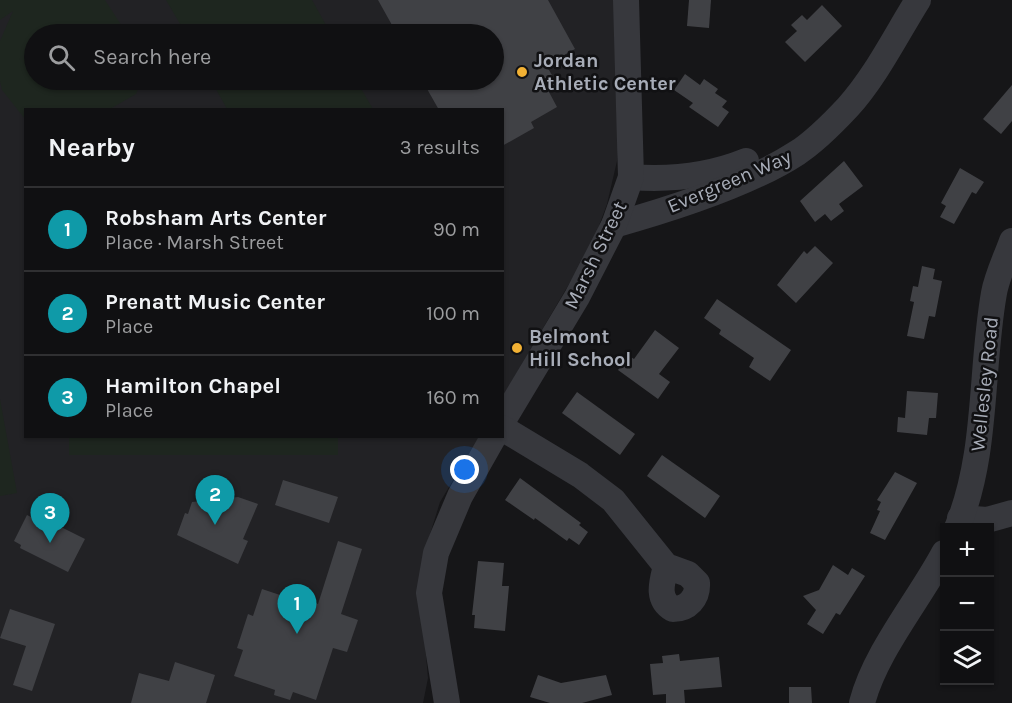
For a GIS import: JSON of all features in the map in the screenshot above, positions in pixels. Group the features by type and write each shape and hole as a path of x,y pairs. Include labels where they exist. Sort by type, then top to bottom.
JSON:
{"street":[{"name":"Marsh Street","path":"504,419 577,297 615,225 632,177 626,0"},
{"name":"Evergreen Way","path":"615,225 652,214 743,180 798,153 847,108 918,0"},
{"name":"Evergreen Way","path":"632,177 670,178 717,171 742,163 774,150 827,110 858,93"},
{"name":"Wellesley Road","path":"958,523 980,448 984,376 994,290 1012,241"},
{"path":"504,429 580,475 613,500 666,566"},
{"path":"445,698 429,593 436,554 460,496 493,438"},
{"path":"958,523 987,520 1012,513"},
{"path":"862,703 876,664 924,591 940,562"}],"shaded area":[{"name":"Belmont Hill School","path":"0,0 616,0 621,118 617,161 607,204 592,245 504,394 504,108 24,108 24,438 478,438 440,502 427,544 421,598 428,678 423,703 0,703"},
{"path":"0,0 105,0 121,24 24,24 24,90 138,90 136,94 112,108 24,108 24,118 2,90 0,81 0,41 13,11 0,20"},
{"path":"166,0 312,0 325,24 180,24"},
{"path":"217,90 362,90 372,108 226,108"},
{"path":"0,399 17,493 0,496"},
{"path":"69,438 338,438 338,455 69,455"}],"building":[{"name":"Jordan Athletic Center","path":"378,0 548,0 575,49 546,65 559,87 549,92 557,107 531,122 534,128 504,145 504,108 438,108 428,90 504,90 504,24 391,24"},
{"path":"689,0 711,0 709,28 687,26"},
{"path":"822,5 842,26 805,62 785,42 797,31 791,25 802,15 807,20"},
{"path":"685,74 700,85 704,79 718,89 715,93 727,101 722,107 729,112 718,127 689,107 693,103 674,90"},
{"path":"1012,85 1012,121 1001,134 983,119"},
{"path":"844,161 863,186 839,204 844,211 831,221 825,214 815,222 800,201"},
{"path":"960,168 984,182 976,194 972,192 954,224 940,217 946,206 941,203"},
{"path":"815,246 833,263 796,303 777,285 804,251 807,254"},
{"path":"922,266 935,269 933,279 942,281 935,317 929,316 924,339 907,336 914,302 910,301 913,286 918,287"},
{"path":"717,299 791,350 770,381 749,367 754,358 719,334 721,330 704,318"},
{"path":"655,330 679,348 659,374 670,382 658,399 618,370 628,355 634,359"},
{"path":"907,391 938,393 936,418 929,418 927,435 897,432 898,417 905,418"},
{"path":"577,392 635,434 620,455 562,413"},
{"path":"662,455 720,496 705,518 647,476"},
{"path":"895,472 917,483 885,540 870,533 880,511 877,510 881,502 877,500"},
{"path":"520,478 581,523 579,525 588,532 579,545 569,538 567,541 505,500"},
{"path":"283,480 338,497 329,523 275,505"},
{"path":"238,497 258,504 243,539 248,541 238,564 177,535 185,513 188,514 192,502"},
{"path":"27,515 35,519 37,515 85,539 68,572 20,548 21,545 14,541"},
{"path":"338,541 362,549 341,614 358,620 347,652 333,648 316,700 293,692 290,700 274,695 275,690 234,676 243,650 237,648 248,614 253,616 262,589 304,603 305,600 318,604"},
{"path":"478,561 504,563 502,586 509,586 505,631 474,628 475,615 472,615"},
{"path":"833,565 848,575 852,568 865,576 840,615 836,613 823,634 807,624 816,610 803,596 819,590"},
{"path":"10,609 55,624 32,691 13,685 26,646 0,638"},
{"path":"679,654 680,661 719,657 722,687 684,690 685,703 666,703 666,694 653,695 650,664 663,663 662,656"},
{"path":"175,662 215,675 206,703 131,703 139,673 169,681"},
{"path":"538,675 561,683 606,675 612,695 582,703 550,703 530,697"},
{"path":"789,687 811,687 812,703 789,703"}],"place":[{"name":"Jordan Athletic Center","path":"522,72"},
{"name":"Belmont Hill School","path":"517,348"},
{"name":"Prenatt Music Center","path":"215,525"},
{"name":"Hamilton Chapel","path":"50,543"},
{"name":"Robsham Arts Center","path":"297,634"}]}
